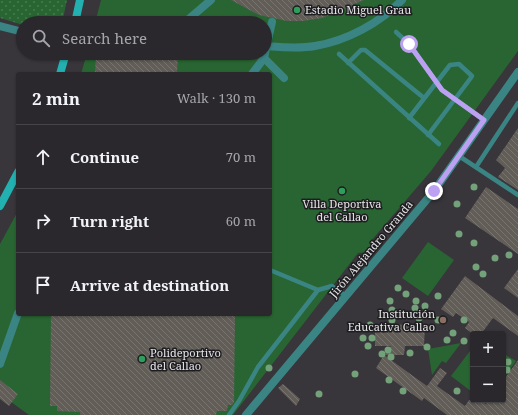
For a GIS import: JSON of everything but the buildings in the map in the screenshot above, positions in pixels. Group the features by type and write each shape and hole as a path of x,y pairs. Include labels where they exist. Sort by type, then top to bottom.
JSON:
{"main road":[{"path":"76,16 80,0"},
{"path":"61,72 64,60"},
{"path":"0,206 16,176"}],"street":[{"path":"192,16 211,0"},
{"path":"272,46 315,46 338,40 358,31 382,17 402,0"},
{"path":"0,26 16,30"},
{"path":"254,72 262,60"},
{"path":"266,60 284,78"},
{"name":"Jirón Alejandro Granda","path":"246,415 434,191 518,72"},
{"path":"0,364 17,316"}],"lane":[{"path":"396,32 409,44 442,90 484,120"},
{"path":"348,63 361,50 365,50 424,98"},
{"path":"339,54 438,144"},
{"path":"409,118 452,63 460,64 471,73 472,76 470,79 428,135"},
{"path":"476,167 518,103"},
{"path":"459,156 518,195"},
{"path":"272,271 318,290"},
{"path":"229,415 239,401 258,366 318,290 332,286 346,296"}],"green space":[{"path":"0,0 67,0 64,16 16,16 16,23 0,18"},
{"name":"Villa Deportiva del Callao","path":"101,0 518,0 518,51 431,171 371,241 369,252 358,253 233,415 29,415 0,394 0,244 16,215 16,316 272,316 272,72 82,72 85,60 272,60 272,16 97,16"},
{"path":"428,242 454,260 428,296 402,278"},
{"path":"461,343 446,363 442,361 432,375 428,349"},
{"path":"470,351 470,390 451,376"},
{"path":"506,355 516,361 506,375"}],"place":[{"name":"Estadio Miguel Grau","path":"297,10"},
{"name":"Villa Deportiva del Callao","path":"342,191"},
{"name":"Institución Educativa Callao","path":"443,320"},
{"name":"Polideportivo del Callao","path":"142,359"}],"route":[{"path":"409,44 442,90 484,120 434,191"}]}
